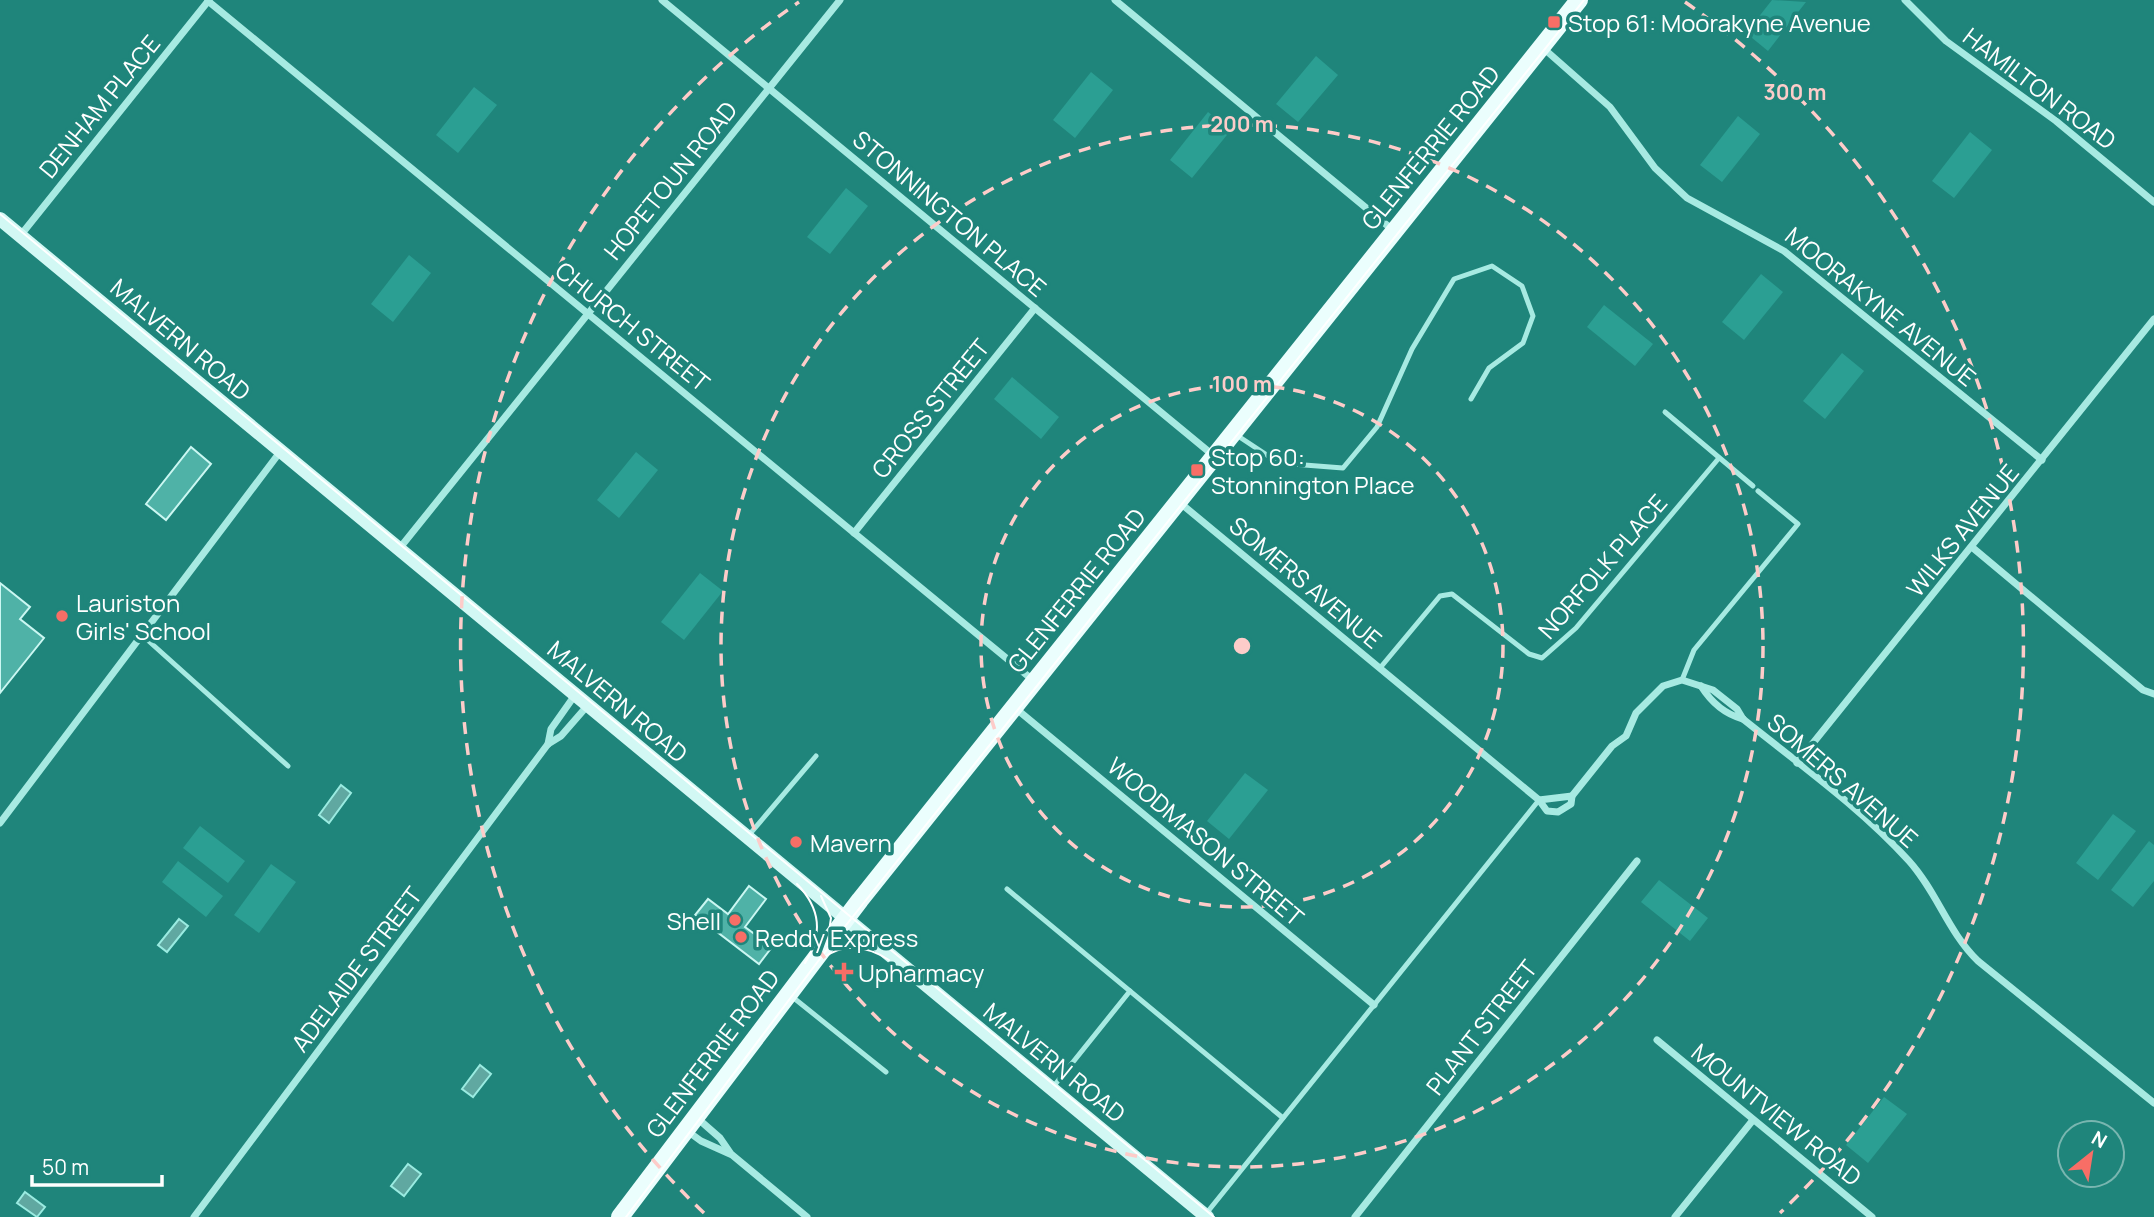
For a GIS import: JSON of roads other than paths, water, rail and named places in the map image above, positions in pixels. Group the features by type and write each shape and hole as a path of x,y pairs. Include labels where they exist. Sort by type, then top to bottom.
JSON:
{"main road":[{"name":"GLENFERRIE ROAD","path":"620,1217 846,919 1578,0"},
{"name":"MALVERN ROAD","path":"0,219 1206,1216"}],"street":[{"name":"DENHAM PLACE","path":"20,236 208,0"},
{"name":"CHURCH STREET","path":"208,0 1034,681"},
{"name":"STONNINGTON PLACE","path":"662,0 1214,456"},
{"name":"HOPETOUN ROAD","path":"399,549 840,0"},
{"path":"1115,0 1394,230"},
{"name":"HAMILTON ROAD","path":"1905,0 1946,41 2056,121 2154,202"},
{"name":"MOORAKYNE AVENUE","path":"1541,47 1610,107 1655,168 1687,198 1784,251 2042,460"},
{"name":"CROSS STREET","path":"854,533 1035,308"},
{"name":"WILKS AVENUE","path":"1797,763 1973,548 2154,319"},
{"path":"0,823 281,451"},
{"name":"SOMERS AVENUE","path":"1178,501 1539,800 1547,811 1558,812 1571,804 1572,796 1612,746 1626,736 1636,713 1663,686 1682,680 1700,686 1709,699 1730,716 1743,719 1910,862 1956,937 1978,961 2154,1103"},
{"path":"1973,548 2143,690 2154,694"},
{"name":"ADELAIDE STREET","path":"548,744 551,729 575,695"},
{"name":"ADELAIDE STREET","path":"195,1217 548,744 561,736 588,705"},
{"name":"WOODMASON STREET","path":"1014,706 1374,1005"},
{"path":"1539,800 1572,796"},
{"name":"PLANT STREET","path":"1355,1217 1637,861"},
{"name":"MOUNTVIEW ROAD","path":"1657,1040 1872,1217"},
{"path":"1675,1217 1753,1120"},
{"path":"690,1123 701,1141 731,1154"},
{"path":"690,1123 720,1138 731,1154 807,1217"}],"lane":[{"path":"1233,432 1279,463 1343,468 1377,427 1412,349 1454,279 1492,266 1522,286 1533,316 1523,343 1489,368 1471,399"},
{"path":"1665,412 1798,524 1694,650 1682,680"},
{"name":"NORFOLK PLACE","path":"1380,668 1440,596 1452,594 1529,654 1542,658 1576,628 1719,458"},
{"path":"142,635 288,766"},
{"path":"747,837 816,756"},
{"path":"1206,1216 1539,800"},
{"path":"1007,889 1283,1118"},
{"path":"1052,1088 1130,991"},
{"path":"788,993 886,1072"}],"water":[{"path":"341,785 351,793 329,823 319,815"},
{"path":"179,919 188,926 167,952 158,945"},
{"path":"480,1065 491,1074 473,1097 462,1089"},
{"path":"408,1164 421,1174 404,1196 391,1186"},
{"path":"25,1192 45,1207 37,1217 17,1203"}],"tram line":[{"path":"626,1217 831,944 1584,0"},
{"path":"0,214 1214,1217"},
{"path":"797,884 811,903 817,922 815,942 805,963"},
{"path":"821,896 831,918 827,945"},
{"path":"823,958 840,950 856,948 889,960"}],"place":[{"name":"Stop 61: Moorakyne Avenue","path":"1554,22"},
{"name":"Stop 60: Stonnington Place","path":"1197,470"},
{"name":"Lauriston Girls' School","path":"62,616"},
{"name":"Mavern","path":"796,842"},
{"name":"Shell","path":"735,920"},
{"name":"Reddy Express","path":"741,937"},
{"name":"Upharmacy","path":"844,972"}]}
